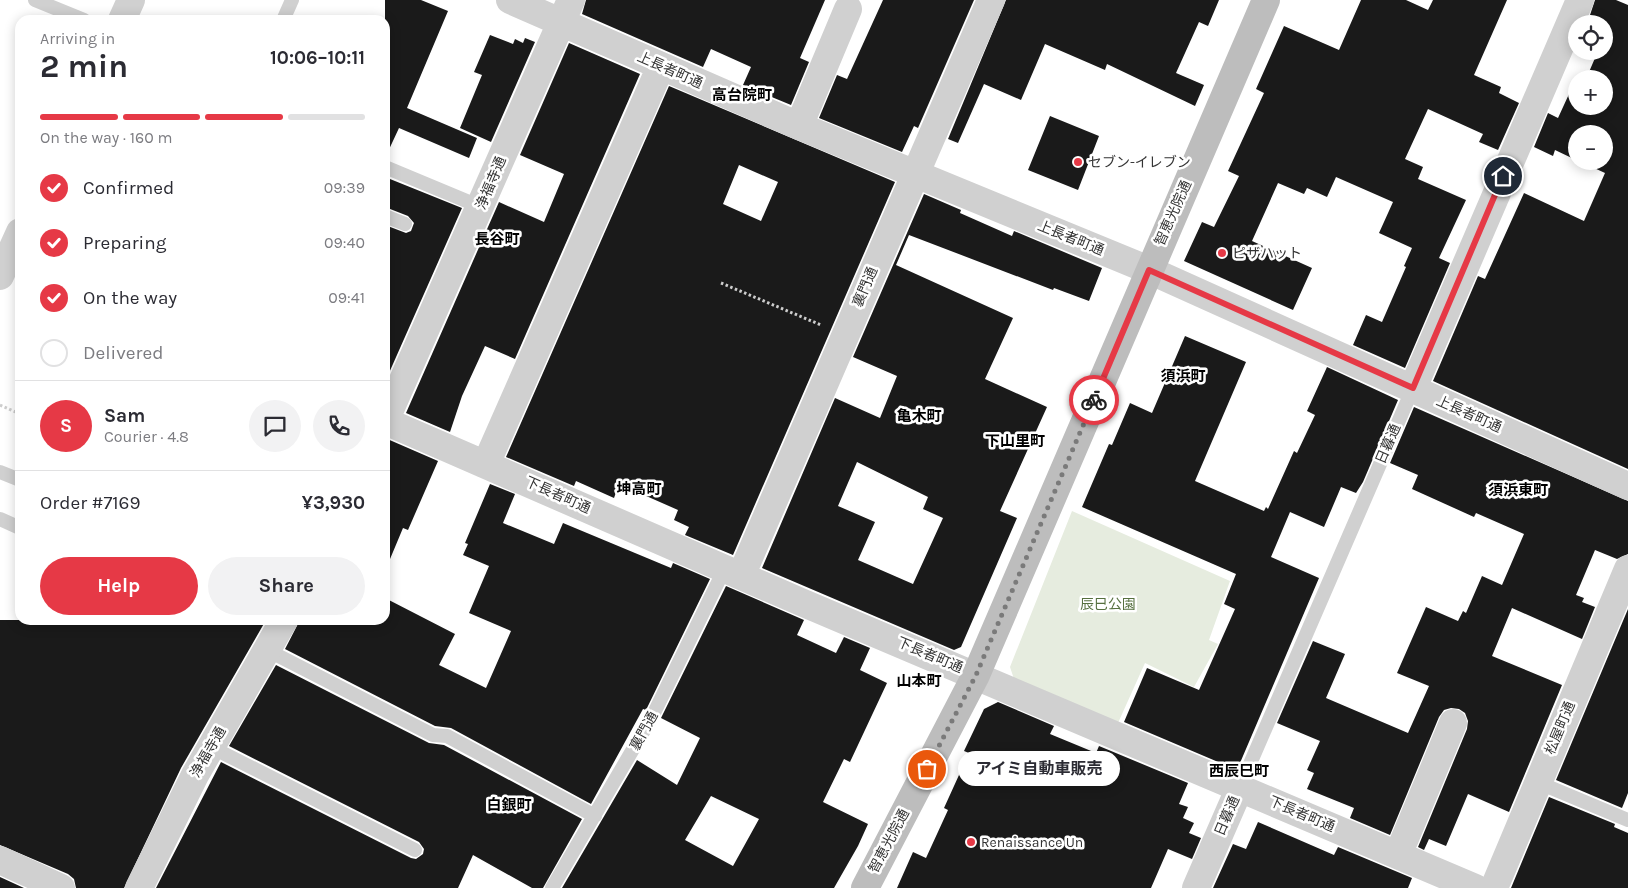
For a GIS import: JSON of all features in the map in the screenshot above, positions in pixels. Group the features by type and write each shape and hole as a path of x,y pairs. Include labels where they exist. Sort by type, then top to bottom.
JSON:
{"street":[{"name":"上長者町通","path":"510,0 566,11 661,66 913,174 1149,270 1628,486"},
{"name":"裏門通","path":"733,572 844,336 913,174 991,0"},
{"name":"智恵光院通","path":"865,888 976,675 1266,0"},
{"name":"日暮通","path":"1413,388 1580,0"},
{"path":"800,126 848,9"},
{"name":"浄福寺通","path":"390,410 566,11"},
{"path":"486,464 661,66"},
{"path":"7,264 15,244"},
{"name":"下長者町通","path":"390,423 733,572 1476,888"},
{"name":"松屋町通","path":"1494,888 1628,569"},
{"name":"浄福寺通","path":"139,888 211,748 267,650 278,625"},
{"path":"1398,855 1453,723"},
{"name":"日暮通","path":"1196,888 1240,787"},
{"path":"0,860 61,888"}],"lane":[{"path":"35,0 72,15"},
{"path":"285,15 292,0"},
{"path":"390,169 481,207"},
{"path":"390,218 405,224"},
{"name":"日暮通","path":"1240,787 1413,388"},
{"path":"0,472 15,478"},
{"path":"0,519 15,526"},
{"name":"裏門通","path":"552,888 653,715 733,572"},
{"path":"267,650 433,735 447,736 595,816"},
{"path":"211,748 415,850"},
{"path":"1538,782 1628,820"}],"path":[{"path":"722,283 844,336"},
{"path":"0,405 15,412"}],"green space":[{"name":"辰巳公園","path":"1072,511 1230,581 1209,640 1218,644 1194,687 1145,663 1118,723 1014,679 1010,667"}],"building":[{"path":"385,0 421,0 448,11 407,108 477,138 469,158 399,128 390,147 390,15 385,15"},
{"path":"586,0 825,0 800,58 809,62 791,105 743,85 751,67 711,49 703,67 582,14"},
{"path":"883,0 974,0 918,128 914,126 902,152 819,118 837,75 847,79"},
{"path":"1006,0 1219,0 1208,26 1199,22 1176,73 1204,85 1195,106 1107,64 1105,70 1045,44 1021,100 984,84 958,143 948,139"},
{"path":"1361,0 1406,0 1428,10 1433,0 1507,0 1474,75 1501,87 1499,93 1519,103 1498,150 1479,142 1483,134 1428,109 1405,159 1423,167 1418,179 1466,200 1439,258 1450,263 1405,368 1353,345 1366,315 1382,322 1406,267 1404,266 1412,248 1379,233 1393,202 1336,177 1327,197 1307,188 1304,194 1278,183 1252,241 1312,268 1293,310 1184,261 1202,222 1214,227 1239,176 1228,171 1264,93 1256,89 1284,26 1339,50"},
{"path":"1595,0 1616,0 1628,5 1628,469 1433,381 1478,276 1485,279 1524,193 1584,221 1605,173 1598,170 1613,170 1613,125 1568,125 1568,156 1555,150 1553,156 1534,147 1548,113 1558,118 1568,96 1568,115 1613,115 1613,70 1590,70 1594,60 1613,60 1613,15 1590,15"},
{"path":"490,35 513,44 515,39 523,43 525,38 535,42 491,142 460,128 482,75 474,72"},
{"path":"569,43 640,74 515,359 485,346 462,396 450,432 406,413 499,202 544,222 564,174 520,155"},
{"path":"669,86 895,182 733,555 685,535 689,527 674,520 678,510 619,484 614,498 576,481 574,486 506,457","holes":["739,165 778,182 761,221 723,204"]},
{"path":"1050,116 1099,136 1078,190 1028,170"},
{"path":"390,179 462,208 390,371 390,227 406,233 411,231 414,223 408,216 390,209"},
{"path":"924,194 961,210 960,213 1012,236 1014,231 1102,268 1089,301 1054,288 1053,290 909,235 896,265 1013,318 985,379 1047,407 1000,511 1017,518 961,647 954,650 762,568 835,398 880,418 897,376 853,357","holes":["857,462 928,497 923,509 943,518 913,584 858,560 875,522 838,506"]},
{"path":"1185,336 1246,362 1195,481 1264,511 1266,507 1268,509 1294,451 1297,453 1315,415 1307,411 1327,367 1398,400 1363,482 1356,493 1341,487 1324,527 1290,512 1271,557 1319,578 1237,770 1124,722 1147,668 1199,690 1235,609 1224,604 1236,574 1082,507 1109,444 1112,445 1130,403 1152,413"},
{"path":"1414,407 1628,501 1628,554 1617,559 1595,550 1576,595 1584,598 1582,602 1595,607 1582,639 1512,608 1492,656 1562,685 1509,812 1468,794 1446,846 1429,839 1424,850 1418,847 1467,729 1468,721 1465,713 1459,709 1451,708 1444,710 1439,717 1390,835 1350,818 1354,808 1307,789 1314,773 1307,770 1320,741 1277,723 1313,641 1345,654 1326,698 1408,733 1429,686 1397,673 1426,607 1458,621 1463,611 1466,613 1482,576 1502,585 1524,534 1476,513 1474,517 1412,489 1418,475 1390,463"},
{"path":"390,440 438,461 408,530 403,528 390,559"},
{"path":"490,484 515,494 503,523 554,544 563,523 671,568 673,563 710,579 646,710 643,709 591,804 451,728 435,726 285,649 297,625 390,625 390,601 455,634 439,665 486,688 511,631 469,613 489,566 463,555 468,544 465,543"},
{"path":"726,586 804,620 797,635 836,653 844,637 870,648 860,670 887,683 850,762 844,759 823,802 868,824 834,888 562,888 637,760 677,785 700,738 661,718","holes":["711,796 759,819 733,866 685,840"]},
{"path":"1628,609 1628,793 1622,808 1556,780"},
{"path":"0,620 15,620 15,625 263,625 181,768 124,888 76,888 74,879 68,874 0,845"},
{"path":"276,665 429,743 444,745 582,819 543,888 532,888 473,855 458,888 156,888 221,762 411,858 416,859 423,854 424,849 419,842 229,746"},
{"path":"998,702 1054,726 1050,734 1096,753 1099,746 1188,783 1179,804 1188,807 1183,818 1194,823 1189,833 1201,838 1192,859 1168,849 1151,888 897,888 913,852 926,858 948,810 944,808 969,753 964,751 984,709"},
{"path":"1549,797 1615,824 1614,827 1628,833 1628,888 1511,888"},
{"path":"1258,822 1334,855 1338,847 1412,878 1408,888 1213,888 1233,844 1246,849"},
{"path":"0,877 24,888 0,888"}],"way so far":[{"path":"927,769 976,675 1094,400"}],"place":[{"name":"セブン-イレブン","path":"1078,162"},
{"name":"ピザハット","path":"1222,253"},
{"name":"アイミ自動車販売","path":"927,769"},
{"name":"Renaissance Un","path":"971,842"}],"district":[{"name":"高台院町","path":"742,95"},
{"name":"長谷町","path":"497,239"},
{"name":"須浜町","path":"1183,376"},
{"name":"亀木町","path":"919,416"},
{"name":"下山里町","path":"1015,441"},
{"name":"坤高町","path":"639,489"},
{"name":"須浜東町","path":"1518,490"},
{"name":"山本町","path":"919,681"},
{"name":"西辰巳町","path":"1239,771"},
{"name":"白銀町","path":"509,805"}],"route":[{"path":"1094,400 1149,270 1413,388 1503,176"}]}
